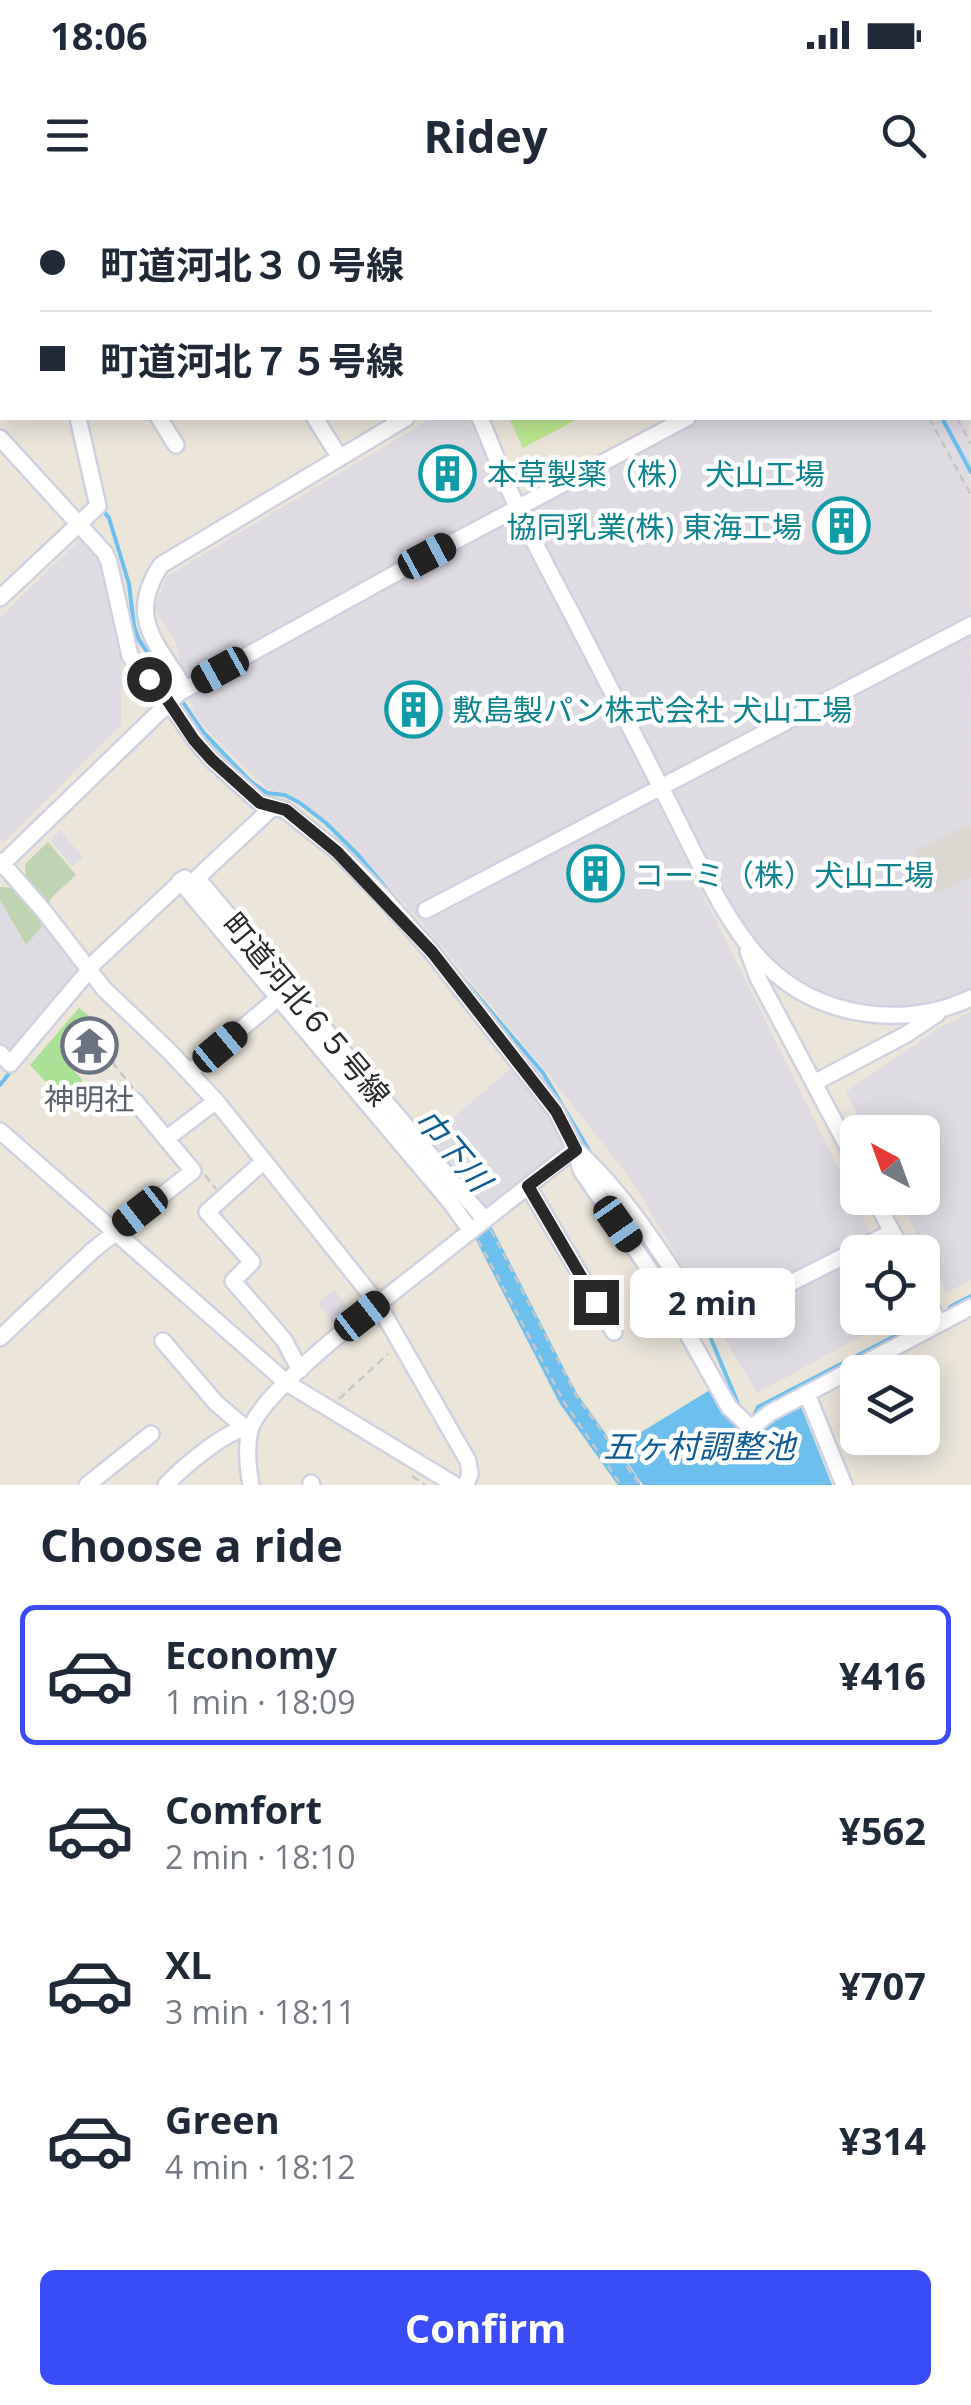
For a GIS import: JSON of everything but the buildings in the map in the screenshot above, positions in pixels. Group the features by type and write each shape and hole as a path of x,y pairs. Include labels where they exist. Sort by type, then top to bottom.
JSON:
{"street":[{"path":"0,611 98,506 78,420"},
{"path":"160,420 176,444"},
{"path":"316,420 340,458"},
{"path":"403,420 161,566 149,583 144,603 147,626 194,740 268,806 286,810 337,852 432,952 556,1111 576,1150 581,1170 660,1285 729,1407 752,1428 770,1413 917,1335"},
{"path":"481,420 517,508 660,787 745,942 789,984 833,1006 865,1013 911,1014 971,998"},
{"path":"0,1131 287,1383 468,1482 468,1461 378,1304 216,1102 117,1002 1,864 177,694 683,420"},
{"path":"0,438 105,553 130,656 177,694"},
{"path":"0,598 81,527"},
{"path":"426,910 971,625"},
{"path":"0,1054 10,1064 92,964 268,806"},
{"name":"町道河北６５号線","path":"268,806 196,878 478,1225"},
{"path":"183,884 451,1203 478,1225"},
{"path":"745,942 758,978 840,1132"},
{"path":"190,1072 278,998"},
{"path":"814,1083 905,1035 944,1008"},
{"path":"0,1338 114,1232 193,1171 135,1101"},
{"path":"166,1139 216,1102"},
{"path":"166,1485 196,1458 248,1427 264,1406 331,1341 576,1150"},
{"path":"576,1150 595,1166 699,1310 711,1315 731,1312 892,1232"},
{"path":"264,1162 208,1212 252,1262 233,1281 284,1340 300,1370"},
{"path":"528,1186 614,1332"},
{"path":"883,1215 894,1235"},
{"path":"940,1322 971,1307"},
{"path":"163,1342 216,1403 248,1427"},
{"path":"807,1394 844,1485"},
{"path":"248,1427 251,1485"},
{"path":"88,1485 151,1434"}],"path":[{"path":"930,420 971,494"},
{"path":"958,420 971,444"},
{"path":"478,1225 564,1402 621,1485"},
{"path":"478,1225 576,1394 640,1485"},
{"path":"329,1408 400,1342"}],"shaded area":[{"path":"429,420 468,420 840,1171 840,1215 862,1215 872,1235 840,1235 840,1335 864,1335 757,1393 633,1182 545,1070 356,850 326,820 288,793 270,791 194,713 175,641 154,609 167,576"},
{"path":"683,420 970,420 971,998 900,1015 813,997 745,942 517,508"},
{"path":"83,537 102,558 122,653 121,725 4,842 0,840 0,617"},
{"path":"969,824 971,877 936,895 913,851"},
{"path":"60,830 83,858 72,866 50,840"},
{"path":"0,900 25,944 46,922 86,974 12,1059 0,1047"},
{"path":"971,1012 971,1280 946,1293 940,1281 940,1235 917,1235 907,1215 940,1215 940,1115 858,1115 846,1092 942,1026"},
{"path":"513,1067 552,1113 571,1149 487,1214 424,1142"},
{"path":"334,1290 354,1316 338,1329 318,1303"}],"green space":[{"path":"510,420 574,421 523,448"},
{"path":"48,842 76,875 51,898 48,906 26,877 25,864"},
{"path":"0,887 17,888 46,922 26,945 0,900"},
{"path":"79,1008 91,1017 63,1049 64,1061 83,1080 67,1099 30,1065"}],"water":[{"name":"五ヶ村調整池","path":"713,1388 740,1435 801,1407 832,1485 643,1485 617,1447"}],"waterway":[{"path":"943,420 971,472"},
{"path":"102,509 109,518 129,584 139,640 175,692"},
{"path":"181,700 203,732 250,781 267,793 285,795 300,803 359,856 543,1073 593,1157"},
{"path":"0,1085 10,1070"},
{"name":"巾下川","path":"442,1181 481,1228 568,1398 630,1485"},
{"path":"950,1307 971,1296"},
{"path":"698,1315 741,1411"},
{"path":"752,1420 758,1407 897,1335"}],"place":[{"name":"本草製薬（株） 犬山工場","path":"448,473"},
{"name":"協同乳業(株) 東海工場","path":"841,526"},
{"name":"敷島製パン株式会社 犬山工場","path":"414,709"},
{"name":"コーミ（株）犬山工場","path":"595,874"},
{"name":"神明社","path":"89,1045"}],"route":[{"path":"149,679 212,760 260,803 286,810 311,830 384,898 456,980 556,1111 576,1150 528,1186 596,1302"}]}
